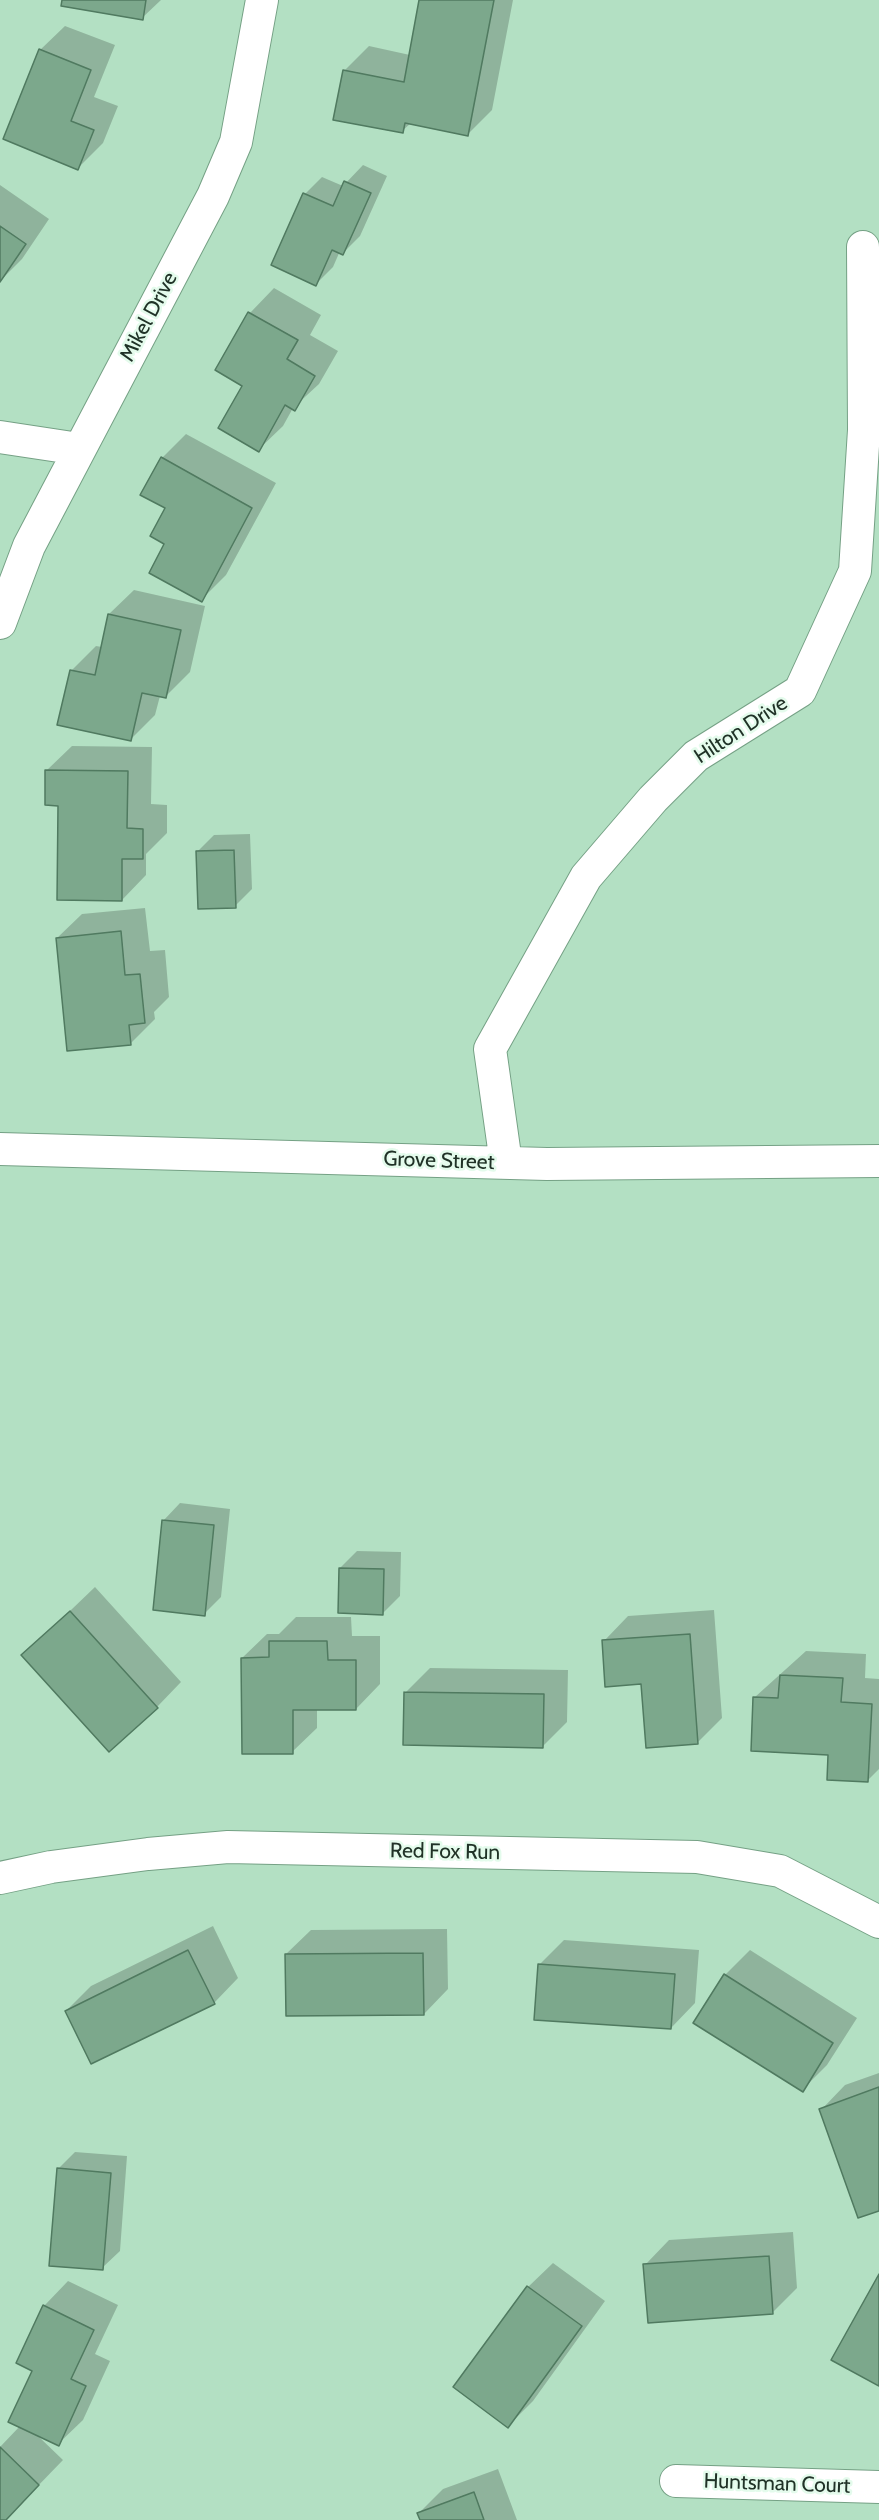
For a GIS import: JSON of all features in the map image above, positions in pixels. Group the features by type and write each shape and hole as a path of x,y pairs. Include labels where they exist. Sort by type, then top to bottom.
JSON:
{"street":[{"name":"Mikel Drive","path":"0,622 29,546 213,195 236,142 262,0"},
{"name":"Hilton Drive","path":"506,1163 490,1049 586,878 653,799 696,756 800,691 855,571 864,430 862,247"},
{"path":"0,437 80,449"},
{"name":"Grove Street","path":"0,1149 506,1163 879,1161"},
{"name":"Red Fox Run","path":"0,1878 51,1867 148,1854 228,1847 697,1857 780,1871 879,1922"},
{"name":"Huntsman Court","path":"676,2481 879,2487"}],"building":[{"path":"62,0 146,0 143,20 61,6"},
{"path":"419,0 494,0 468,136 405,123 403,133 333,120 343,70 404,82"},
{"path":"39,49 91,70 71,121 94,130 78,170 3,139"},
{"path":"344,181 371,193 343,255 332,250 316,286 271,265 303,193 333,206"},
{"path":"0,226 26,244 0,282"},
{"path":"248,312 298,340 287,359 315,376 295,411 285,405 259,452 218,428 242,386 215,370"},
{"path":"161,457 252,508 202,602 149,573 164,544 150,536 165,508 140,495"},
{"path":"108,614 181,630 166,698 142,693 131,741 57,725 70,670 95,675"},
{"path":"45,770 128,771 127,828 143,829 143,859 122,859 122,901 57,900 58,806 45,805"},
{"path":"234,850 236,908 198,909 196,851"},
{"path":"121,931 125,975 140,974 145,1023 129,1025 131,1045 67,1051 56,938"},
{"path":"162,1520 214,1525 205,1616 153,1610"},
{"path":"339,1568 384,1569 383,1615 338,1613"},
{"path":"70,1611 158,1708 109,1752 21,1655"},
{"path":"690,1634 698,1744 646,1748 641,1684 605,1687 602,1640"},
{"path":"269,1641 327,1641 328,1660 356,1660 356,1710 293,1710 293,1754 242,1754 241,1658 269,1657"},
{"path":"780,1675 843,1678 841,1702 872,1704 868,1782 827,1780 828,1755 751,1751 753,1697 778,1698"},
{"path":"404,1692 544,1694 543,1748 403,1745"},
{"path":"188,1950 215,2004 91,2064 65,2011"},
{"path":"423,1953 424,2015 286,2016 285,1954"},
{"path":"538,1964 675,1974 671,2029 534,2020"},
{"path":"724,1974 833,2043 803,2092 693,2023"},
{"path":"879,2087 879,2211 858,2218 819,2109"},
{"path":"57,2168 111,2173 103,2270 49,2266"},
{"path":"769,2256 773,2314 648,2323 643,2264"},
{"path":"879,2274 879,2386 831,2360"},
{"path":"527,2286 582,2326 508,2428 453,2387"},
{"path":"43,2305 94,2330 71,2379 86,2386 59,2446 8,2422 32,2371 16,2363"},
{"path":"0,2447 39,2485 6,2520 0,2520"},
{"path":"474,2492 484,2520 420,2520 417,2513"}]}
